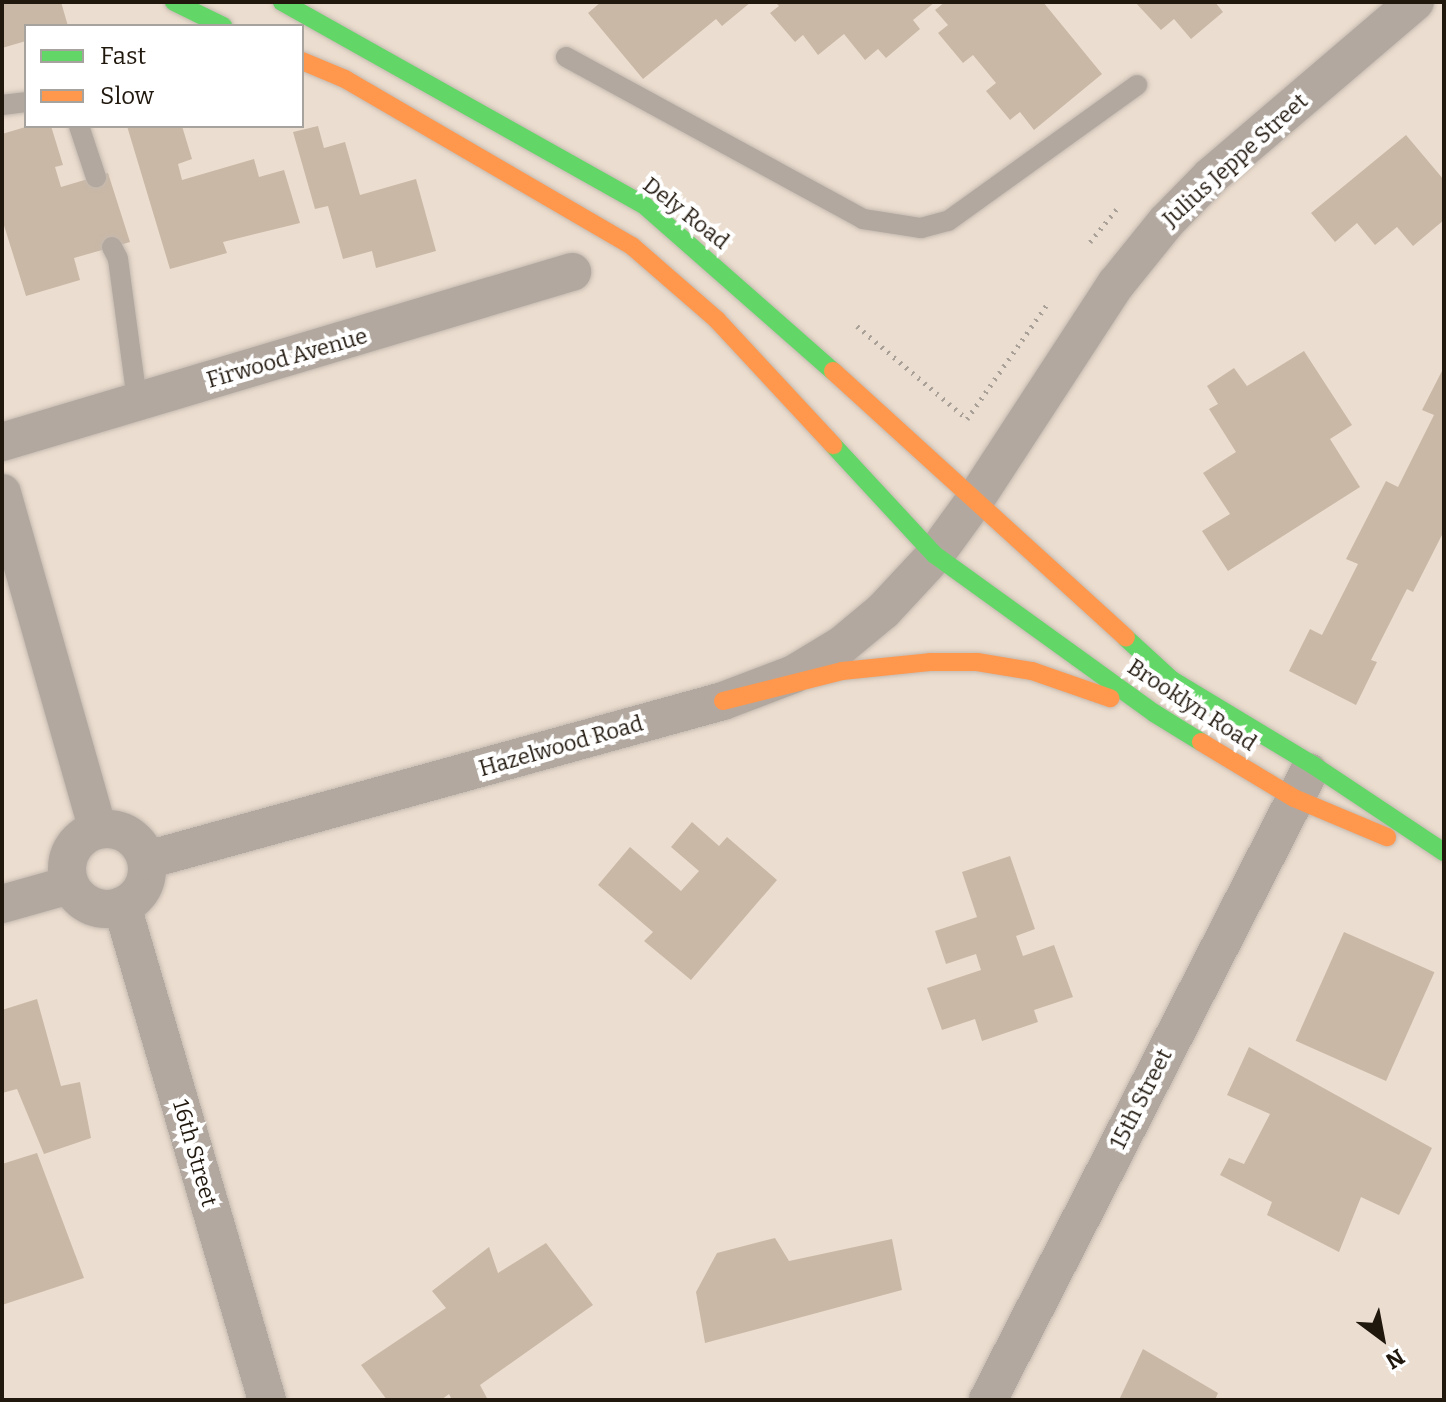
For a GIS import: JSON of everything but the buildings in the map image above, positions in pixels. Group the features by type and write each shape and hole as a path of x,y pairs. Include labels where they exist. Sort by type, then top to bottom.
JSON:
{"main road":[{"path":"174,2 219,24"},
{"name":"Dely Road","path":"282,2 645,206 750,296 975,500"},
{"path":"304,62 358,87 632,246 717,320 935,555"},
{"name":"Brooklyn Road","path":"975,500 1172,680 1313,765 1444,852"},
{"name":"Brooklyn Road","path":"935,555 1154,713 1294,798 1444,861"},
{"path":"723,701 884,664 977,662 1032,671 1154,713"}],"street":[{"name":"Julius Jeppe Street","path":"935,555 975,500 1116,284 1166,222 1211,176 1415,2"},
{"name":"Firwood Avenue","path":"2,442 137,400 304,355 572,272"},
{"path":"2,493 98,829"},
{"name":"Hazelwood Road","path":"147,860 723,701 794,674 842,645 883,611 935,555"},
{"name":"15th Street","path":"988,1400 1313,765"},
{"path":"98,829 123,831 134,838 147,860 142,888 122,906 94,907 81,900 69,885 66,866 70,853 86,834 98,829"},
{"path":"2,904 69,885"},
{"name":"16th Street","path":"122,906 267,1400"}],"lane":[{"path":"566,57 863,219 921,228 948,221 1137,85"},
{"path":"2,105 24,102"},
{"path":"80,128 96,177"},
{"path":"112,247 118,259 137,400"}],"path":[{"path":"1088,245 1127,198"},
{"path":"845,316 967,419 1053,295"}],"traffic: fast":[{"path":"174,2 219,24"},
{"path":"282,2 645,206 833,371"},
{"path":"833,445 935,555 1154,713 1201,742"},
{"path":"1126,638 1172,680 1313,765 1444,852"}],"traffic: slow":[{"path":"304,62 345,79 632,246 717,320 833,445"},
{"path":"833,371 1126,638"},
{"path":"723,701 842,671 930,662 977,662 1032,671 1110,698"},
{"path":"1201,742 1294,798 1387,837"}]}
